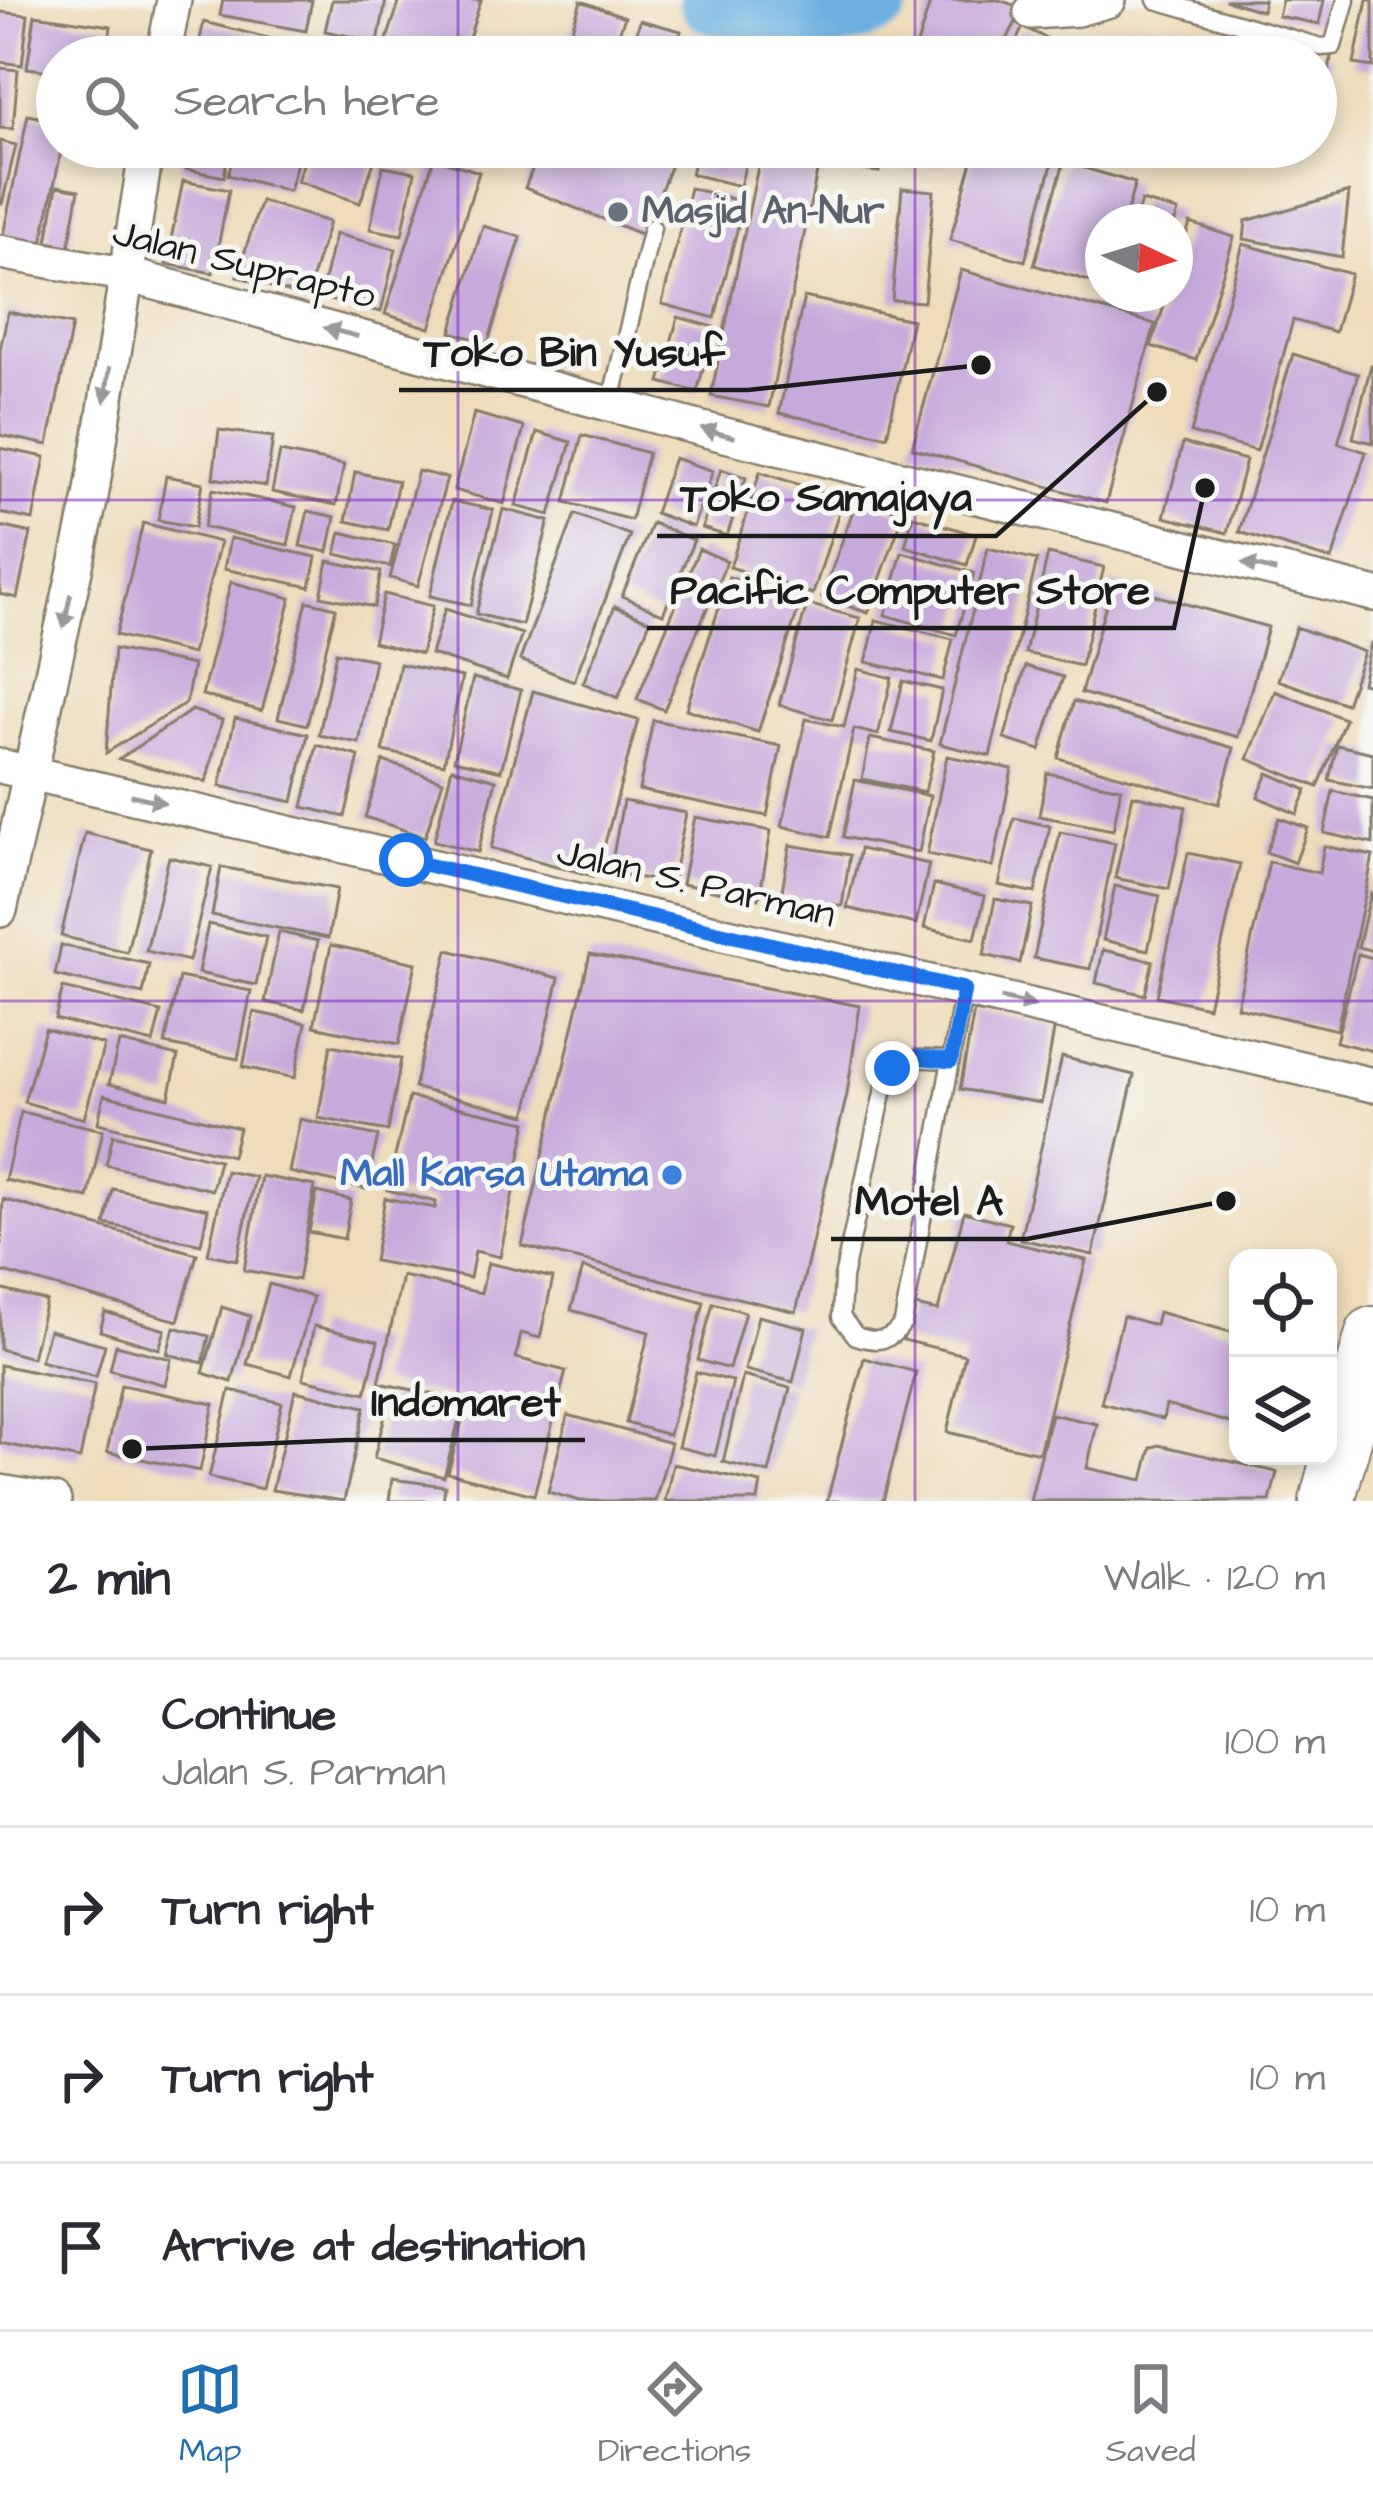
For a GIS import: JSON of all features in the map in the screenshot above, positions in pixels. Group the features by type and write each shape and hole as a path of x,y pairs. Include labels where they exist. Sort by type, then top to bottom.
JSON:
{"main road":[{"path":"1338,1498 1373,1334"}],"street":[{"path":"168,36 174,0"},
{"path":"1031,12 1077,9 1109,0"},
{"path":"0,910 34,773 91,497 143,168"},
{"name":"Jalan Suprapto","path":"0,253 123,274 610,405 1373,594"},
{"name":"Jalan S. Parman","path":"0,766 1373,1085"},
{"path":"0,1492 54,1501"}],"lane":[{"path":"1156,0 1285,36"},
{"path":"1337,39 1346,0"},
{"path":"610,405 652,229"},
{"path":"951,1061 916,1057 892,1068 886,1079 843,1277 841,1316 856,1336 879,1341 891,1338 903,1323 951,1061 964,989"}],"building":[{"path":"223,0 312,0 306,31 220,15"},
{"path":"332,0 386,0 379,36 325,31"},
{"path":"400,0 481,0 470,36 388,36"},
{"path":"931,0 999,0 1023,8 1009,36 920,36"},
{"path":"1225,0 1264,0 1262,11"},
{"path":"1282,0 1324,0 1319,24 1278,16"},
{"path":"1367,0 1373,0 1373,67 1354,64"},
{"path":"581,1 625,17 618,36 570,36"},
{"path":"0,12 28,15 22,65 0,62"},
{"path":"35,15 111,26 110,36 36,36 36,69 27,68"},
{"path":"640,20 681,31 680,36 636,36"},
{"path":"204,22 260,36 201,36"},
{"path":"1023,27 1042,36 1018,36"},
{"path":"0,68 18,70 13,129 0,128"},
{"path":"28,115 36,117 36,168 58,168 42,243 3,235"},
{"path":"0,141 16,145 2,204 0,204"},
{"path":"180,168 226,168 224,177"},
{"path":"230,168 295,168 289,191 228,175"},
{"path":"302,168 372,168 360,203 297,181"},
{"path":"383,168 415,172 402,235 370,229"},
{"path":"431,168 479,172 430,328 385,314"},
{"name":"Masjid An-Nur","path":"533,168 670,168 643,235 525,188"},
{"path":"693,168 745,168 740,186 691,174"},
{"path":"758,168 818,168 769,407 711,396"},
{"path":"970,168 1051,168 1025,261 950,240"},
{"path":"1062,168 1084,168 1135,183 1129,204 1085,204 1085,280 1034,265"},
{"path":"183,181 229,190 213,273 166,264"},
{"path":"57,186 79,190 69,246 47,242"},
{"path":"690,188 744,202 715,318 662,304"},
{"path":"902,188 934,191 924,302 892,300"},
{"path":"1349,192 1342,257 1244,239 1246,221"},
{"path":"261,201 329,222 306,298 237,276"},
{"path":"1193,224 1234,237 1196,360 1151,346 1162,312 1193,312"},
{"path":"483,226 521,237 488,343 451,332"},
{"path":"335,234 396,249 381,312 320,298"},
{"path":"1243,244 1351,274 1335,332 1293,320 1257,451 1191,433"},
{"path":"961,270 1085,305 1085,312 1112,312 1155,324 1106,503 912,448"},
{"path":"804,297 912,320 887,436 779,413"},
{"path":"8,312 72,325 48,445 0,435 0,350"},
{"path":"678,317 714,327 697,392 660,382"},
{"path":"1293,354 1358,374 1338,443 1366,452 1332,560 1239,532"},
{"path":"1373,365 1373,443 1353,438"},
{"path":"474,413 524,427 504,504 454,490"},
{"path":"219,430 273,437 266,486 213,478"},
{"path":"537,432 571,442 550,515 516,506"},
{"path":"582,435 648,453 631,520 565,502"},
{"path":"1183,443 1246,460 1227,533 1164,517"},
{"path":"0,448 45,457 33,520 0,513"},
{"path":"280,452 344,465 336,505 272,492"},
{"path":"674,458 713,471 693,527 655,513"},
{"path":"721,469 746,478 727,536 702,528"},
{"path":"418,471 447,478 418,586 390,578"},
{"path":"355,472 398,481 388,530 346,521"},
{"path":"760,472 843,499 813,594 730,567"},
{"path":"166,476 203,483 195,527 158,520"},
{"path":"213,489 296,507 288,545 204,527"},
{"path":"858,497 904,513 868,613 822,597"},
{"path":"452,501 493,510 471,605 430,596"},
{"path":"503,509 549,521 522,625 476,614"},
{"path":"308,511 335,517 328,552 300,546"},
{"path":"575,514 630,535 574,681 520,660"},
{"path":"913,516 976,535 967,565 905,546"},
{"path":"143,523 220,542 192,654 116,635"},
{"path":"652,523 694,540 663,614 622,596"},
{"path":"0,526 31,533 17,598 0,594"},
{"path":"341,532 395,545 390,567 336,554"},
{"path":"230,538 316,557 310,587 224,569"},
{"path":"988,548 1037,560 990,756 940,744"},
{"path":"699,549 727,561 664,710 637,699"},
{"path":"902,552 974,573 956,635 885,615"},
{"path":"1048,554 1104,567 1081,666 1025,653"},
{"path":"328,561 381,572 374,607 321,596"},
{"path":"729,577 801,601 758,732 686,709"},
{"path":"231,582 291,598 262,711 202,695"},
{"path":"1112,583 1268,627 1238,737 1081,693"},
{"path":"384,594 433,606 421,654 373,642"},
{"path":"307,601 336,608 307,725 278,718"},
{"path":"807,604 860,618 832,720 779,705"},
{"path":"615,606 650,621 618,698 583,683"},
{"path":"445,609 522,634 507,679 431,654"},
{"path":"876,620 953,639 943,680 866,662"},
{"path":"1296,627 1364,652 1346,704 1278,680"},
{"path":"1373,643 1373,686 1362,683"},
{"path":"114,649 193,665 186,703 106,753"},
{"path":"336,652 375,660 359,743 319,735"},
{"path":"400,664 462,677 444,764 383,751"},
{"path":"1026,666 1063,677 1040,750 1004,739"},
{"path":"858,669 892,678 878,735 854,729 830,837 782,826 806,719 844,727"},
{"path":"473,678 521,690 501,771 454,760"},
{"path":"903,681 942,690 931,741 891,732"},
{"path":"533,691 638,720 596,877 491,848"},
{"path":"1275,691 1345,719 1318,787 1248,759"},
{"path":"1074,701 1234,748 1219,804 1058,758"},
{"path":"192,710 222,720 206,782 119,759"},
{"path":"235,718 308,734 293,802 220,786"},
{"path":"653,720 781,746 767,816 639,790"},
{"path":"870,738 934,751 925,792 862,779"},
{"path":"317,745 359,756 345,817 303,807"},
{"path":"1337,745 1373,753 1373,789 1329,780"},
{"path":"947,756 1012,769 993,867 927,854"},
{"path":"383,761 443,781 425,837 365,817"},
{"path":"452,768 496,780 478,852 434,841"},
{"path":"1047,773 1121,788 1113,830 1039,816"},
{"path":"1268,773 1307,790 1297,814 1258,797"},
{"path":"855,780 930,796 919,852 843,837"},
{"path":"1333,791 1373,800 1373,844 1324,833"},
{"path":"1133,795 1186,807 1169,889 1115,878"},
{"path":"623,801 686,813 672,884 610,872"},
{"path":"695,817 771,831 759,899 682,884"},
{"path":"1014,818 1050,826 1035,893 999,885"},
{"path":"1279,818 1308,828 1295,863 1266,852"},
{"path":"1060,832 1115,843 1090,969 1034,958"},
{"path":"85,833 151,849 127,952 61,936"},
{"path":"790,845 850,855 842,906 781,896"},
{"path":"1324,846 1373,856 1337,1030 1237,1007 1269,862 1319,873"},
{"path":"860,849 929,864 916,924 847,908"},
{"path":"1188,853 1240,864 1208,1007 1157,996"},
{"path":"169,857 212,867 189,961 146,951"},
{"path":"221,867 337,889 328,938 212,915"},
{"path":"934,884 985,896 975,939 924,928"},
{"path":"1115,886 1160,896 1148,950 1103,940"},
{"path":"1373,893 1373,951 1358,947"},
{"path":"995,899 1032,906 1020,963 984,955"},
{"path":"208,924 266,937 256,985 198,973"},
{"path":"279,932 318,941 304,1010 265,1002"},
{"path":"61,945 149,964 143,994 55,975"},
{"path":"331,945 416,963 399,1044 314,1026"},
{"path":"448,950 559,978 526,1115 414,1088"},
{"path":"1103,950 1153,961 1145,995 1096,983"},
{"path":"590,954 860,1006 847,1094 796,1312 522,1246"},
{"path":"1358,954 1373,958 1373,1051 1336,1042"},
{"path":"179,977 251,991 238,1059 165,1044"},
{"path":"63,988 161,1012 153,1043 55,1019"},
{"path":"974,1011 1055,1025 1041,1103 960,1089"},
{"path":"254,1012 306,1023 295,1078 243,1067"},
{"path":"45,1029 104,1045 84,1119 24,1102"},
{"path":"119,1042 178,1056 169,1098 109,1084"},
{"path":"331,1045 401,1059 388,1131 318,1118"},
{"path":"1062,1057 1134,1075 1093,1255 1020,1239"},
{"path":"104,1095 239,1128 232,1156 98,1123"},
{"path":"409,1097 527,1122 500,1257 475,1251 470,1278 374,1261 385,1198 435,1208 436,1202 387,1190"},
{"path":"21,1112 103,1130 88,1198 5,1180"},
{"path":"300,1119 378,1136 366,1189 289,1172"},
{"path":"113,1135 219,1160 212,1190 106,1165"},
{"path":"226,1171 255,1177 237,1260 208,1254"},
{"path":"261,1176 315,1186 298,1280 244,1270"},
{"path":"113,1189 208,1209 201,1244 105,1224"},
{"path":"317,1192 351,1200 344,1239 309,1232"},
{"path":"3,1199 197,1254 178,1321 0,1271"},
{"path":"964,1212 1010,1224 1006,1241 1086,1260 1039,1453 947,1432 965,1355 903,1340 911,1305 938,1311"},
{"path":"488,1263 553,1278 540,1338 521,1333 516,1358 566,1371 534,1495 448,1473 467,1401 379,1383 402,1276 481,1293"},
{"path":"583,1268 704,1302 669,1435 626,1423 649,1332 571,1310"},
{"path":"269,1284 313,1297 291,1376 247,1364"},
{"path":"0,1289 46,1301 32,1358 0,1349"},
{"path":"713,1303 745,1312 729,1369 698,1360"},
{"path":"222,1307 250,1316 232,1382 203,1373"},
{"path":"105,1312 165,1330 159,1349 100,1331"},
{"path":"1158,1312 1229,1332 1229,1422 1166,1405 1163,1419 1101,1403 1123,1316 1155,1325"},
{"path":"758,1316 806,1328 793,1382 745,1370"},
{"path":"314,1326 378,1341 366,1393 303,1379"},
{"path":"174,1327 209,1336 203,1363 167,1354"},
{"path":"49,1330 105,1345 96,1377 40,1361"},
{"path":"116,1345 171,1359 165,1385 110,1370"},
{"path":"864,1358 916,1372 883,1501 827,1501"},
{"path":"0,1365 95,1384 80,1459 0,1443"},
{"path":"696,1372 733,1381 715,1456 678,1447"},
{"path":"743,1376 790,1388 769,1473 723,1462"},
{"path":"121,1385 214,1404 200,1471 107,1452"},
{"path":"230,1390 282,1403 262,1489 209,1477"},
{"path":"295,1391 365,1407 344,1501 272,1490"},
{"path":"390,1396 460,1415 444,1477 374,1458"},
{"path":"1051,1414 1097,1424 1087,1468 1143,1480 1151,1448 1159,1445 1229,1461 1229,1465 1277,1472 1270,1501 1030,1501"},
{"path":"568,1415 671,1443 655,1501 580,1501 548,1492"},
{"path":"673,1464 761,1483 758,1501 665,1501"},
{"path":"392,1479 445,1486 443,1501 389,1501"}],"waterway":[{"path":"712,0 796,16 840,14 877,0"}],"place":[{"name":"Masjid An-Nur","path":"618,212"},
{"name":"Toko Bin Yusuf","path":"981,365"},
{"name":"Toko Samajaya","path":"1157,392"},
{"name":"Pacific Computer Store","path":"1205,488"},
{"name":"Mall Karsa Utama","path":"672,1175"},
{"name":"Motel A","path":"1226,1201"},
{"name":"Indomaret","path":"132,1449"}],"route":[{"path":"406,860 964,989 951,1061 916,1057 892,1068"}]}
